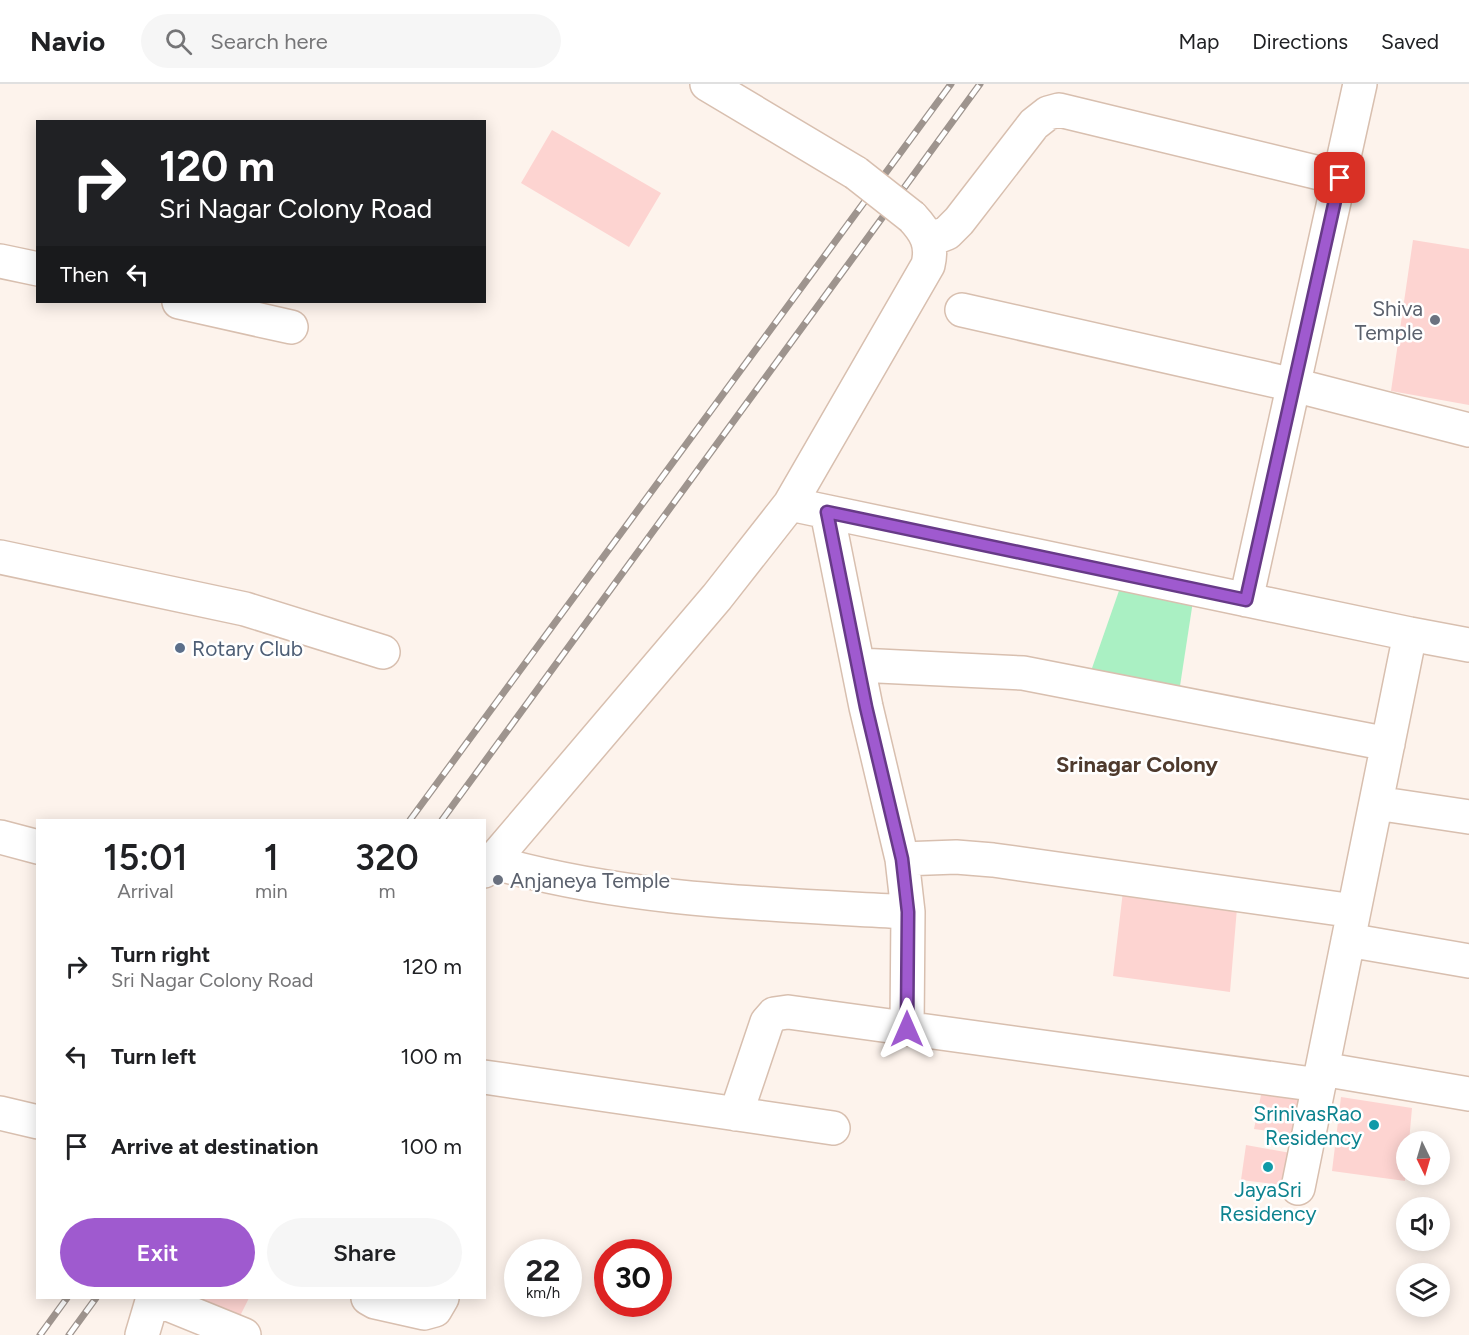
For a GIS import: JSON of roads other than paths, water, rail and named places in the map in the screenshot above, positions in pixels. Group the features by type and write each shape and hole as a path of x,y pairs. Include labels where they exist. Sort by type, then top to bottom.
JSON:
{"street":[{"path":"488,866 717,597 790,504 928,265 931,253 921,229 856,173 707,84"},
{"path":"1246,600 1360,84"},
{"path":"921,229 947,233 959,221 1034,124 1048,113 1059,110 1340,178"},
{"path":"0,261 36,269"},
{"path":"183,303 291,327"},
{"path":"962,310 1294,386 1469,430"},
{"path":"790,504 1469,645"},
{"path":"827,512 858,665 902,859 908,912 907,1029"},
{"path":"0,557 245,609 383,652"},
{"path":"1298,1188 1410,634"},
{"path":"858,665 1023,673 1388,744"},
{"path":"1376,803 1469,817"},
{"path":"0,837 36,846"},
{"path":"902,859 956,856 993,860 1351,925 1469,961"},
{"path":"488,866 608,888 697,899 908,912"},
{"path":"736,1114 767,1022 774,1014 788,1012 907,1029 1469,1094"},
{"path":"486,1077 833,1128"},
{"path":"0,1113 36,1122"},
{"path":"142,1335 153,1299"},
{"path":"155,1299 244,1335"},
{"path":"370,1299 424,1313 435,1310 441,1299"}],"railway":[{"path":"411,819 951,84"},
{"path":"443,819 980,84"},
{"path":"40,1335 66,1299"},
{"path":"69,1335 95,1299"}],"place":[{"name":"Shiva Temple","path":"1435,320"},
{"name":"Rotary Club","path":"180,648"},
{"name":"Anjaneya Temple","path":"498,880"},
{"name":"SrinivasRao Residency","path":"1374,1125"},
{"name":"JayaSri Residency","path":"1268,1167"}],"district":[{"name":"Srinagar Colony","path":"1137,764"}]}
